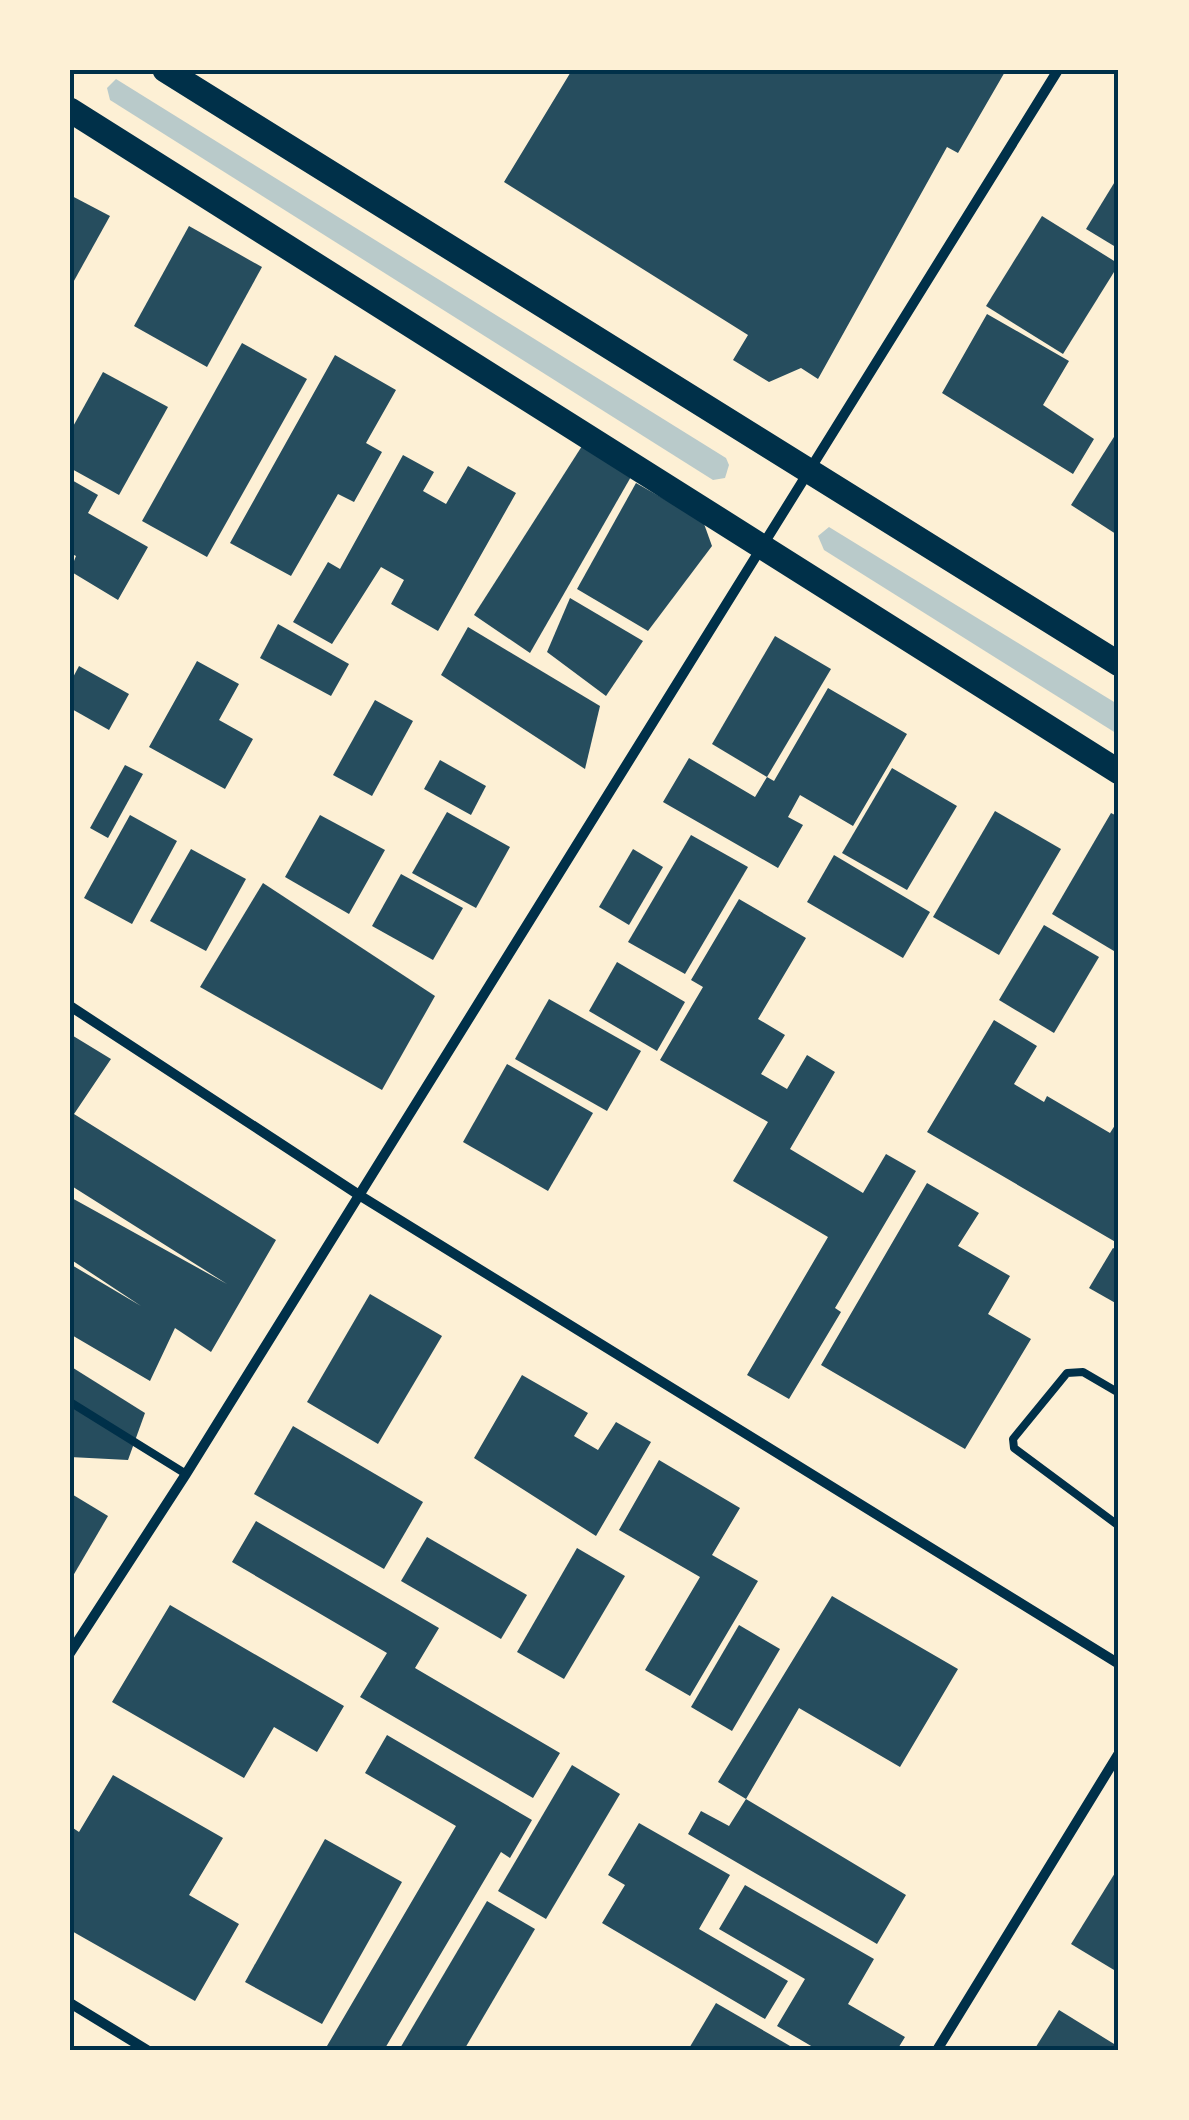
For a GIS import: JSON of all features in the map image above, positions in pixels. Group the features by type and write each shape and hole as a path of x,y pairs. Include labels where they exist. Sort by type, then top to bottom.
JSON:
{"main road":[{"path":"165,70 1119,664"},
{"path":"70,110 1119,772"}],"street":[{"path":"70,1653 186,1474 1058,70"},
{"path":"70,1006 359,1195 1119,1664"},
{"path":"937,2050 1119,1753"},
{"path":"70,2004 147,2050"}],"lane":[{"path":"1119,1393 1083,1372 1067,1373 1013,1439 1014,1448 1119,1526"},
{"path":"70,1402 186,1474"}],"shaded area":[{"path":"116,79 726,458 729,465 725,478 713,480 110,100 107,88"},
{"path":"829,527 1119,705 1119,735 824,550 818,536"}],"building":[{"path":"572,70 1006,70 958,153 947,147 818,379 801,368 769,382 733,360 748,335 504,182"},
{"path":"1119,175 1119,249 1086,229"},
{"path":"70,195 110,216 70,288"},
{"path":"1042,216 1119,264 1063,354 986,306"},
{"path":"189,226 262,267 207,367 134,326"},
{"path":"987,314 1069,361 1043,405 1094,439 1073,474 942,393"},
{"path":"242,343 307,379 207,557 142,521"},
{"path":"335,355 396,390 366,443 382,452 354,502 338,494 291,576 230,543"},
{"path":"103,372 168,407 119,495 70,468 70,432"},
{"path":"1119,429 1119,536 1071,505"},
{"path":"582,446 632,475 530,653 474,615"},
{"path":"403,455 434,472 423,491 446,504 468,466 516,493 438,631 391,604 404,580 381,567 332,644 293,622 328,562 340,569"},
{"path":"70,479 98,495 88,513 148,547 118,600 70,571 76,556 70,553"},
{"path":"636,483 703,521 712,546 648,631 577,589"},
{"path":"570,598 643,641 606,696 547,652"},
{"path":"278,624 349,664 331,696 260,658"},
{"path":"468,627 600,706 585,769 441,675"},
{"path":"775,636 831,669 767,777 712,744"},
{"path":"197,661 239,684 219,720 253,739 225,789 149,747"},
{"path":"79,666 129,694 109,730 70,708 70,683"},
{"path":"828,688 907,734 853,826 800,795 788,817 803,825 778,868 663,802 689,758 755,797 767,777 774,781"},
{"path":"375,700 413,721 372,796 333,775"},
{"path":"440,760 486,786 471,815 424,789"},
{"path":"125,765 143,774 108,838 90,828"},
{"path":"892,768 957,806 907,890 842,853"},
{"path":"995,811 1061,849 999,955 933,917"},
{"path":"447,812 510,847 476,908 412,873"},
{"path":"1111,813 1119,817 1119,954 1052,914"},
{"path":"130,815 177,841 132,924 84,898"},
{"path":"320,815 385,850 349,914 285,877"},
{"path":"691,835 748,867 685,974 628,942"},
{"path":"191,849 246,879 206,951 150,921"},
{"path":"633,849 663,867 629,925 599,907"},
{"path":"834,855 930,912 903,958 807,902"},
{"path":"401,874 463,908 433,960 372,926"},
{"path":"263,883 435,996 382,1090 200,987"},
{"path":"739,899 806,938 758,1019 785,1035 761,1074 787,1089 807,1055 835,1072 790,1149 863,1193 886,1154 916,1171 835,1308 841,1312 789,1399 747,1375 828,1237 733,1181 768,1122 660,1060 703,987 691,980"},
{"path":"1044,925 1099,957 1054,1033 999,1000"},
{"path":"617,962 685,1002 657,1051 589,1011"},
{"path":"549,999 641,1051 607,1111 515,1059"},
{"path":"994,1020 1037,1046 1014,1084 1044,1102 1047,1096 1110,1133 1119,1119 1119,1244 927,1132"},
{"path":"70,1034 111,1059 74,1114 276,1240 211,1352 175,1328 150,1381 70,1334 70,1264 141,1306 70,1259 70,1197 227,1284 70,1185"},
{"path":"507,1064 593,1113 548,1191 463,1142"},
{"path":"927,1183 979,1213 958,1246 1010,1276 988,1314 1031,1339 965,1449 821,1365"},
{"path":"1113,1248 1119,1251 1119,1305 1089,1288"},
{"path":"370,1294 442,1336 378,1444 307,1402"},
{"path":"70,1366 145,1413 128,1460 70,1457"},
{"path":"522,1375 588,1413 574,1436 598,1450 616,1422 651,1442 596,1536 474,1458"},
{"path":"293,1426 423,1502 384,1569 254,1494"},
{"path":"659,1460 740,1508 712,1555 758,1581 690,1696 645,1670 700,1577 619,1530"},
{"path":"70,1493 108,1516 70,1581"},
{"path":"256,1521 439,1628 415,1668 560,1753 533,1798 360,1697 387,1653 232,1562"},
{"path":"427,1537 527,1595 501,1639 401,1581"},
{"path":"577,1548 625,1576 564,1679 517,1652"},
{"path":"832,1596 958,1669 900,1767 799,1708 746,1799 718,1782"},
{"path":"170,1605 344,1706 317,1752 274,1727 244,1778 112,1702"},
{"path":"739,1625 780,1649 732,1731 691,1707"},
{"path":"387,1735 532,1820 510,1858 501,1852 384,2050 333,2050 327,2046 456,1826 365,1773"},
{"path":"572,1765 620,1794 546,1919 498,1891"},
{"path":"113,1775 223,1838 189,1895 239,1924 195,2001 70,1930 70,1826 79,1832"},
{"path":"746,1799 906,1895 877,1944 688,1834 701,1811 729,1826"},
{"path":"639,1823 730,1875 699,1929 788,1981 765,2019 602,1923 625,1885 608,1875"},
{"path":"325,1839 402,1882 322,2024 245,1982"},
{"path":"1115,1873 1119,1876 1119,1973 1071,1944"},
{"path":"745,1885 874,1959 848,2004 905,2037 897,2050 818,2050 777,2026 805,1979 719,1929"},
{"path":"487,1901 535,1929 464,2050 399,2050"},
{"path":"716,2003 797,2050 688,2050"},
{"path":"1059,2010 1119,2047 1119,2050 1034,2050"}]}
